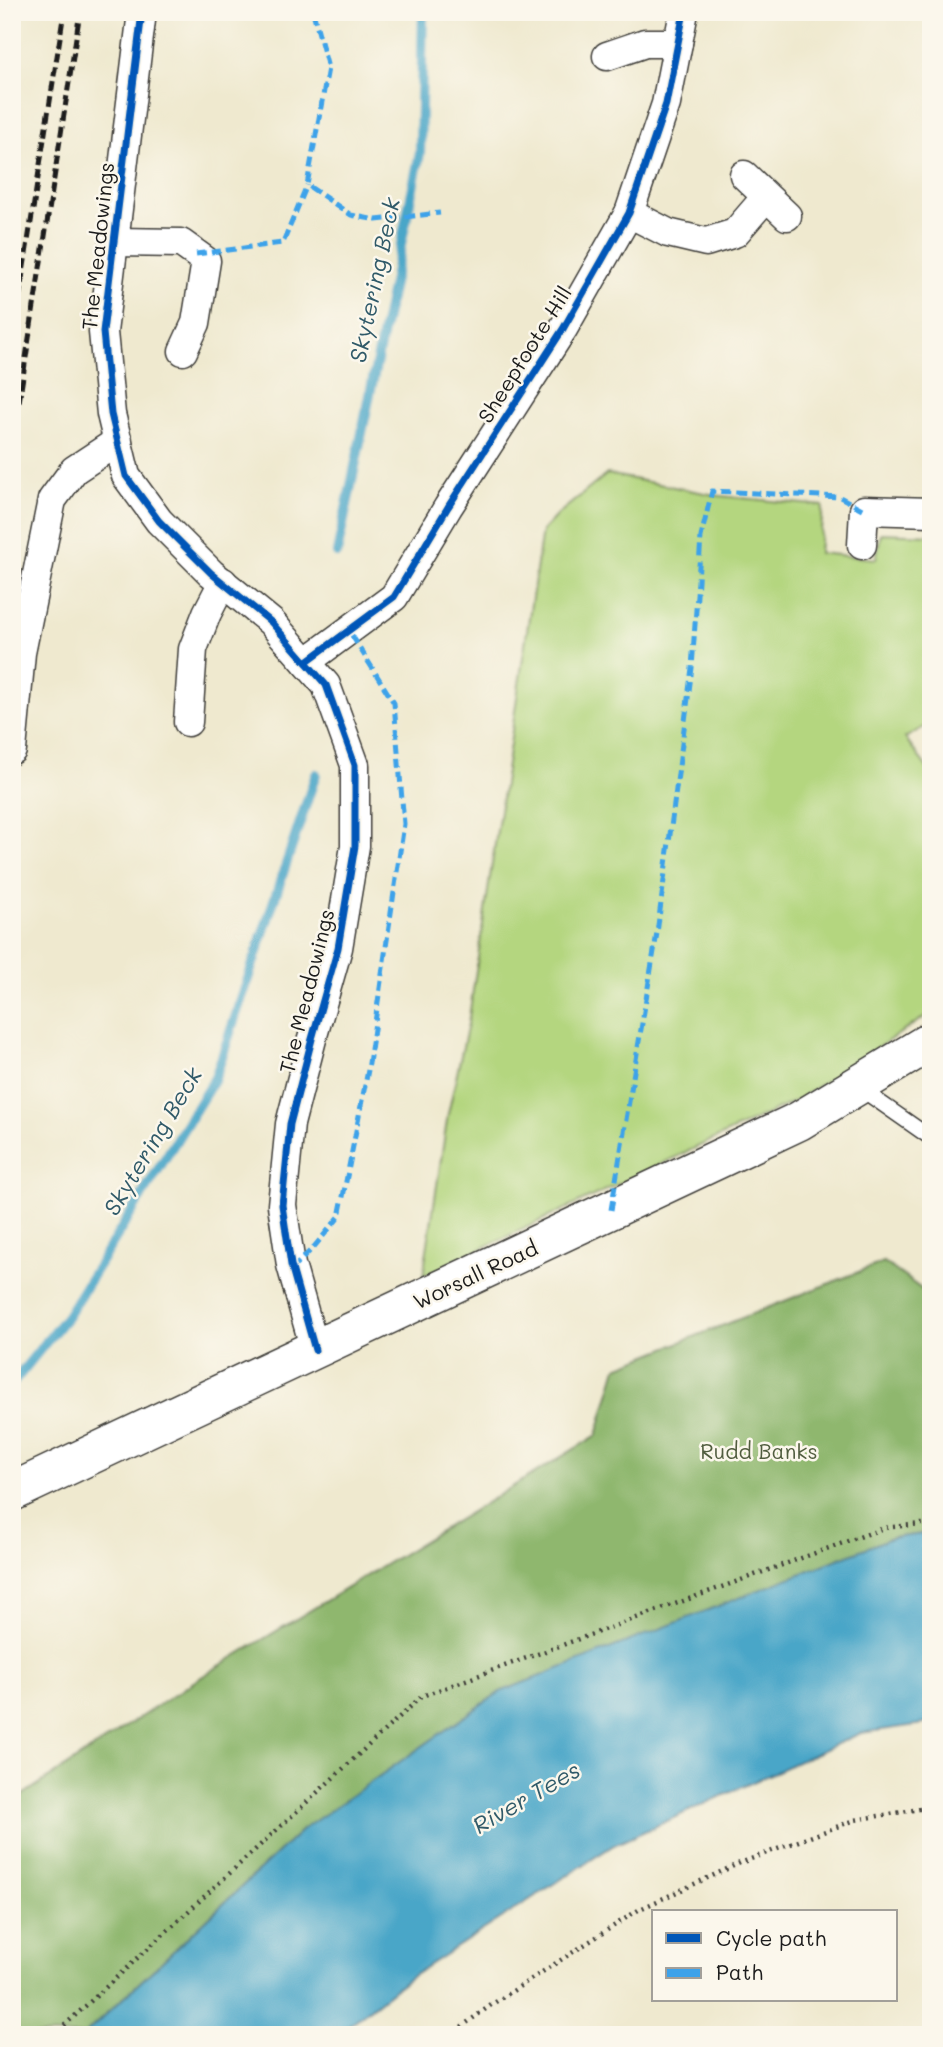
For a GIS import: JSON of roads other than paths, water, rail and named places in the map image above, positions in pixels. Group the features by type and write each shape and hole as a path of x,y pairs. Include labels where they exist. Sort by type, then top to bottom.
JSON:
{"main road":[{"name":"Worsall Road","path":"12,1492 799,1121 931,1041"}],"street":[{"name":"The Meadowings","path":"142,12 103,332 111,414 126,476 159,521 223,582 271,622 326,685 355,765 353,859 338,947 290,1125 282,1205 291,1265 315,1350"},
{"name":"Sheepfoote Hill","path":"306,662 394,597 448,507 563,329 629,213 666,104 684,12"},
{"path":"607,55 645,43 678,43"},
{"path":"744,175 787,216"},
{"path":"629,213 668,233 706,242 735,233 766,197"},
{"name":"The Meadowings","path":"115,242 180,243 206,261 196,323 183,351"},
{"path":"12,750 21,653 52,500 74,470 118,441"},
{"path":"862,545 864,510 931,512"},
{"path":"188,722 193,649 207,612 223,582"}],"lane":[{"path":"857,1086 931,1138"}],"water":[{"name":"River Tees","path":"931,1533 931,1723 861,1733 614,1845 406,1980 337,2035 84,2035 302,1830 500,1692 891,1538"}],"waterway":[{"name":"Skytering Beck","path":"337,553 420,153 423,12"},
{"name":"Skytering Beck","path":"12,1384 67,1316 215,1078 316,774"}],"railway":[{"path":"12,343 64,12"},
{"path":"12,447 80,12"}],"park label":[{"name":"Rudd Banks","path":"759,1450"}]}
